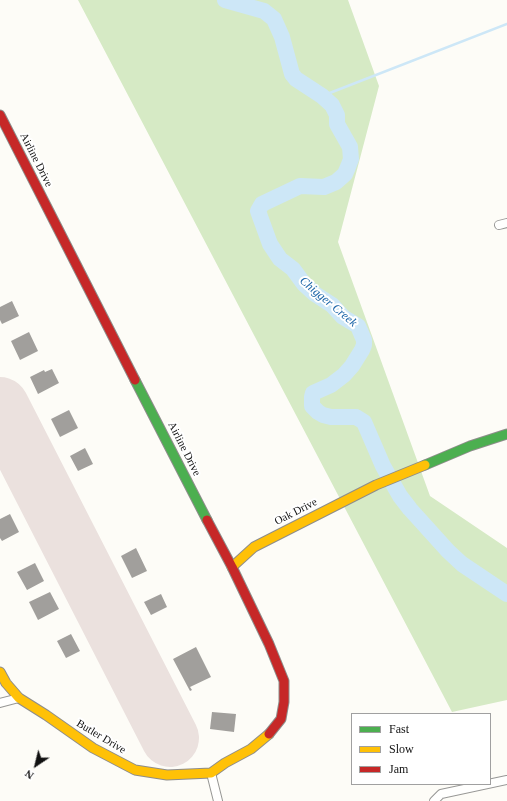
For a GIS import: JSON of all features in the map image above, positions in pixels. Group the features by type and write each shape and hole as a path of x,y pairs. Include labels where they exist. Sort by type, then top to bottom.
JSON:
{"street":[{"name":"Airline Drive","path":"0,115 196,500 232,567 269,644 284,681 284,702 281,719 272,732 251,749 225,762 211,773"},
{"name":"Oak Drive","path":"232,567 254,547 376,485 470,446 507,434"},
{"name":"Butler Drive","path":"0,672 6,684 19,698 93,748 135,770 167,775 211,773"},
{"path":"0,703 19,698"},
{"path":"211,773 218,801"},
{"path":"491,783 507,780"},
{"path":"434,801 441,794 483,785"}],"green space":[{"path":"78,0 348,0 379,86 338,242 430,496 507,548 507,700 452,712"}],"building":[{"path":"12,301 19,316 2,324 0,320 0,307"},
{"path":"29,332 38,351 20,360 11,341"},
{"path":"52,369 59,383 38,394 30,377 44,370 45,372"},
{"path":"69,410 78,428 60,437 51,419"},
{"path":"85,448 93,464 78,471 70,456"},
{"path":"10,514 19,532 2,541 0,538 0,519"},
{"path":"136,548 147,571 132,578 121,556"},
{"path":"35,563 44,581 27,590 17,572"},
{"path":"50,592 59,609 38,620 29,602"},
{"path":"161,594 167,607 151,615 144,602"},
{"path":"71,634 80,651 66,658 57,641"},
{"path":"196,647 211,677 190,687 192,690 190,691 173,659"},
{"path":"212,712 236,714 234,732 210,729"}],"waterway":[{"name":"Chigger Creek","path":"225,0 264,11 274,19 282,37 292,74 296,79 322,96 332,105 337,115 337,124 350,147 351,159 348,167 345,174 336,182 324,187 300,186 262,204 258,211 270,244 280,259 293,269 304,284 315,294 332,305 343,317 358,326 364,340 362,350 352,366 344,375 331,385 313,393 312,406 323,415 331,417 356,417 364,422 383,466 400,496 410,509 448,551 462,564 507,594"},
{"path":"322,96 507,24"}],"runway":[{"path":"0,406 170,738"}],"traffic: fast":[{"path":"135,380 207,520"},
{"path":"425,465 470,446 507,434"}],"traffic: slow":[{"path":"232,567 254,547 376,485 425,465"},
{"path":"0,672 6,683 19,698 93,748 135,770 167,775 211,773 225,763 251,749 269,734"}],"traffic: jam":[{"path":"0,115 135,380"},
{"path":"207,520 232,567 269,644 284,681 284,702 281,719 269,734"}]}
